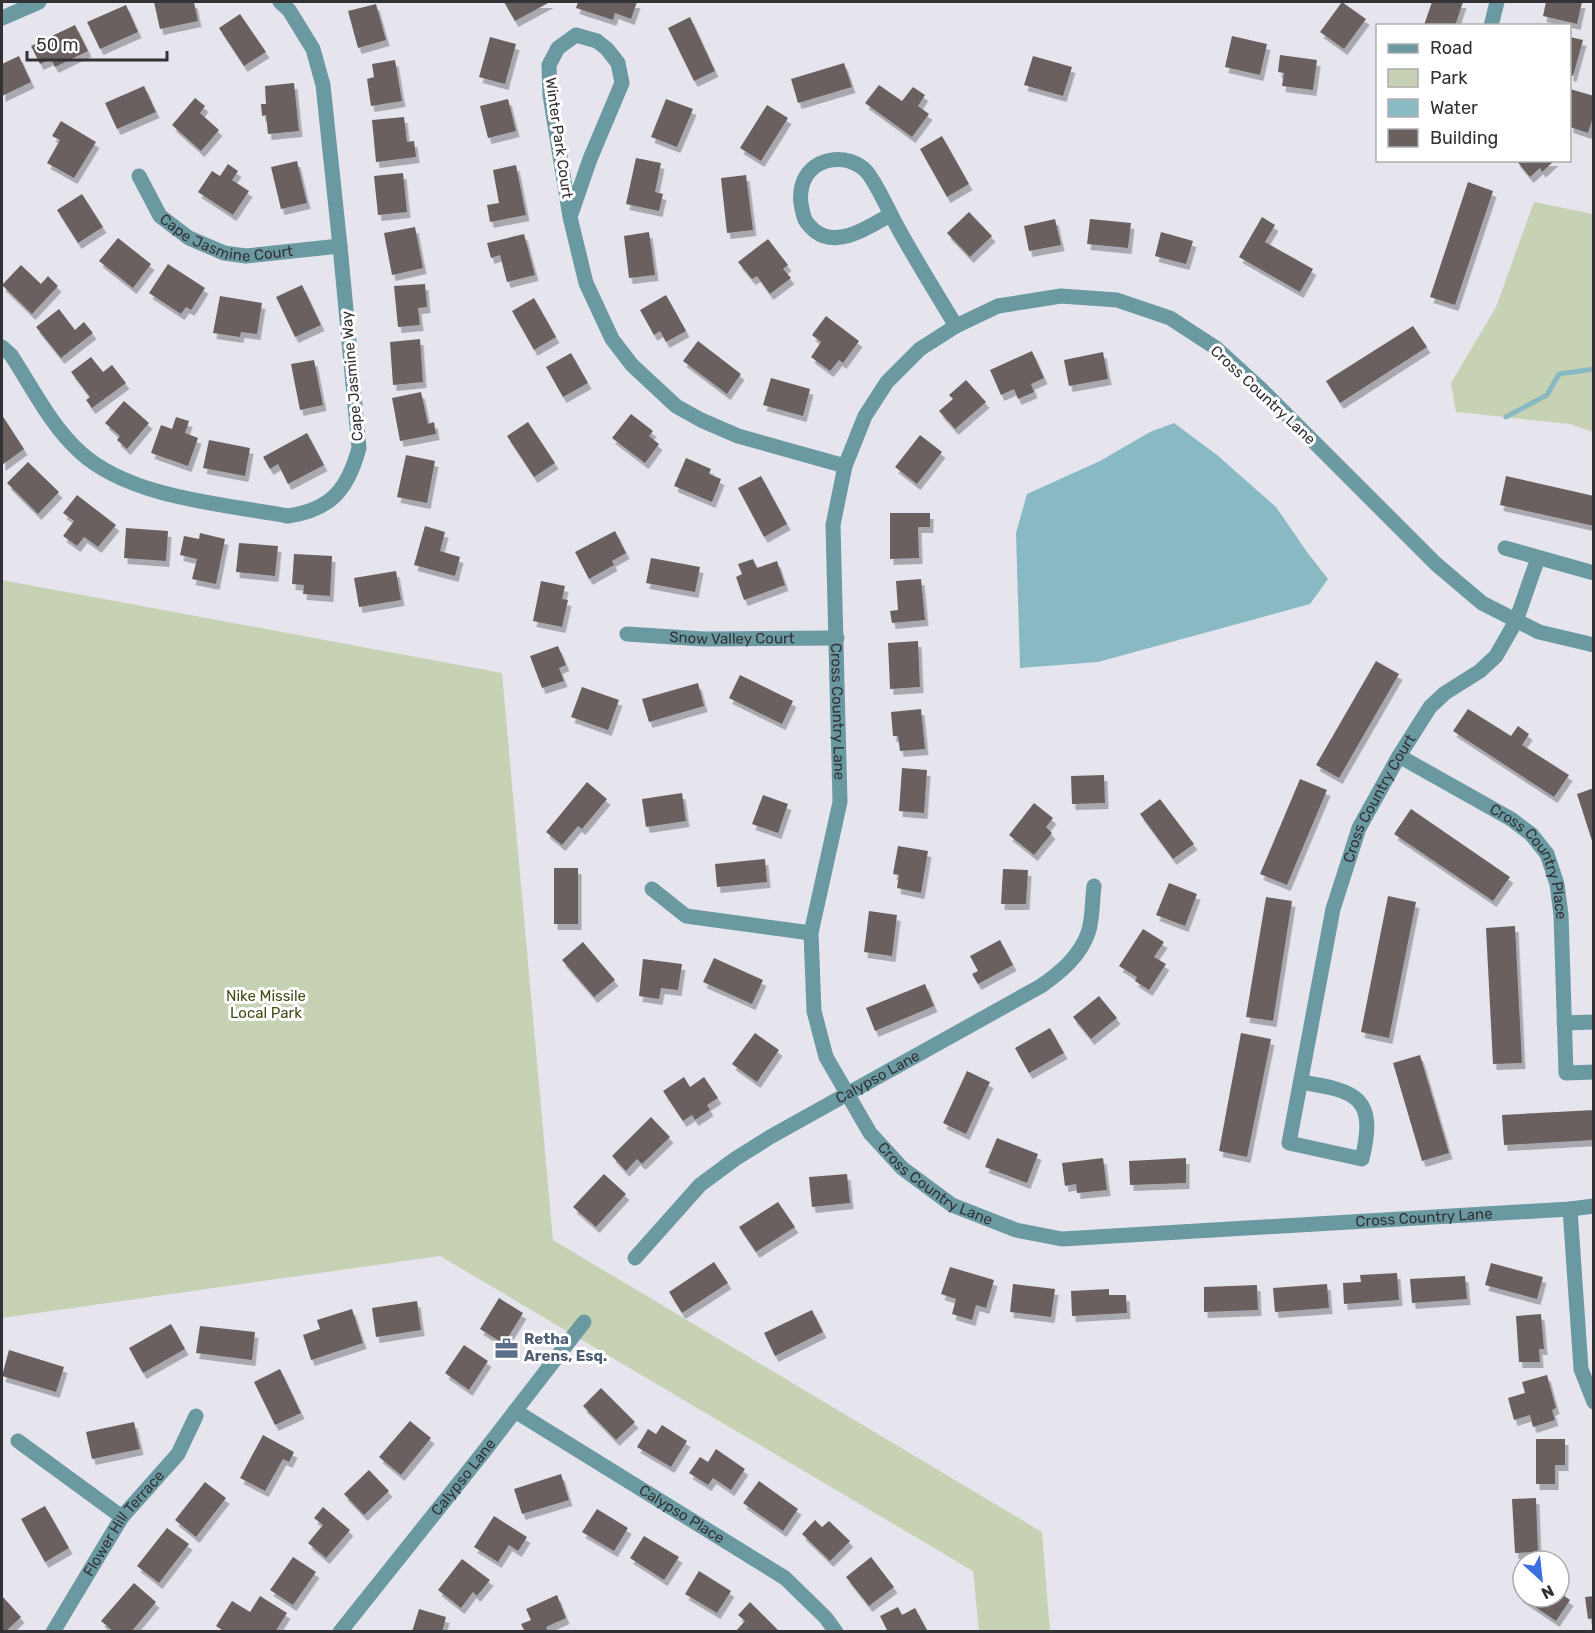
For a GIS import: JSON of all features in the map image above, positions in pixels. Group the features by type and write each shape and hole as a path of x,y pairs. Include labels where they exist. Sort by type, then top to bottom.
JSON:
{"street":[{"path":"2,18 39,2"},
{"name":"Cape Jasmine Way","path":"2,347 11,355 57,425 78,451 99,468 155,492 288,516 305,514 336,497 353,470 359,448 323,85 313,49 289,10 280,2"},
{"path":"1492,24 1497,2"},
{"name":"Winter Park Court","path":"570,216 590,159 622,83 618,63 607,49 597,41 576,35 558,48 549,65 550,95 570,216 586,283 600,315 619,348 632,365 676,406 701,420 729,432 844,466"},
{"path":"890,215 855,234 836,238 819,234 806,223 800,203 802,184 813,167 832,158 850,161 867,172 956,326"},
{"name":"Cape Jasmine Court","path":"139,176 160,216 189,238 224,253 246,256 340,246"},
{"name":"Cross Country Lane","path":"1593,645 1539,632 1482,603 1460,586 1262,390 1216,348 1170,318 1117,300 1061,296 998,306 956,326 920,349 887,382 865,416 844,466 833,525 840,802 811,933 814,1011 826,1057 870,1133 902,1168 952,1205 1016,1230 1062,1239 1593,1206"},
{"path":"1505,548 1593,573"},
{"name":"Cross Country Court","path":"1301,1082 1337,1088 1355,1097 1366,1111 1368,1134 1362,1160 1289,1143 1333,909 1359,828 1399,756 1430,707 1445,693 1480,671 1496,656 1516,621 1538,558"},
{"name":"Snow Valley Court","path":"627,634 704,639 837,638"},
{"name":"Cross Country Place","path":"1399,756 1511,819 1531,834 1547,854 1557,884 1562,915 1566,1073 1593,1072"},
{"name":"Calypso Lane","path":"635,1258 700,1185 735,1159 1055,976 1081,948 1089,932 1094,886"},
{"path":"652,889 686,916 811,933"},
{"path":"1564,1023 1593,1022"},
{"path":"1570,1209 1581,1369 1593,1402"},
{"name":"Calypso Lane","path":"343,1631 584,1322"},
{"name":"Calypso Place","path":"515,1411 785,1578 826,1618 836,1632"},
{"name":"Flower Hill Terrace","path":"53,1632 122,1517 178,1454 196,1416"},
{"path":"18,1441 122,1517"}],"green space":[{"path":"1534,202 1593,214 1593,432 1570,424 1456,412 1451,383 1496,307"},
{"name":"Nike Missile Local Park","path":"2,580 502,673 553,1240 1042,1532 1050,1631 979,1631 973,1571 440,1256 2,1318"}],"water":[{"path":"1174,423 1217,455 1276,507 1328,579 1310,604 1098,662 1020,668 1016,533 1027,494 1100,461 1150,432"}],"building":[{"path":"154,2 194,2 198,21 160,29"},
{"path":"504,2 550,2 515,21"},
{"path":"578,2 637,2 631,19 615,13 613,20 576,8"},
{"path":"1342,2 1366,19 1344,49 1320,32"},
{"path":"1432,2 1463,2 1456,24 1424,24"},
{"path":"1546,2 1582,2 1577,24 1543,16"},
{"path":"376,4 386,40 358,48 348,11"},
{"path":"126,5 138,32 100,49 87,22"},
{"path":"240,14 266,52 244,66 219,28"},
{"path":"690,17 715,71 694,81 668,28"},
{"path":"75,25 88,51 55,67 51,59 40,64 31,46"},
{"path":"1232,36 1267,44 1260,75 1225,67"},
{"path":"490,37 516,44 505,84 479,77"},
{"path":"1571,37 1583,40 1573,76 1571,75"},
{"path":"1280,55 1317,60 1313,90 1282,86 1284,73 1278,72"},
{"path":"19,56 31,82 2,96 2,64"},
{"path":"1033,56 1072,67 1063,96 1024,85"},
{"path":"395,60 402,101 371,106 367,79 374,77 372,64"},
{"path":"844,63 852,87 798,103 791,79"},
{"path":"294,83 299,131 268,134 266,115 262,116 261,104 266,104 265,86"},
{"path":"879,85 902,101 913,87 925,95 918,106 929,114 912,137 865,103"},
{"path":"144,86 156,112 117,129 105,103"},
{"path":"1571,89 1594,96 1594,114 1588,133 1571,127"},
{"path":"195,98 205,106 200,113 219,130 201,151 172,125"},
{"path":"508,99 516,131 488,138 480,106"},
{"path":"666,99 693,109 677,147 651,137"},
{"path":"767,105 788,118 761,161 740,148"},
{"path":"404,117 407,142 414,141 416,157 376,162 372,120"},
{"path":"61,121 96,142 74,178 47,163 60,140 52,136"},
{"path":"942,136 969,184 947,197 920,149"},
{"path":"636,158 661,163 655,192 663,194 659,211 626,204"},
{"path":"297,161 307,203 281,209 271,167"},
{"path":"1518,162 1553,162 1542,172 1540,168 1530,177"},
{"path":"228,164 238,171 232,180 249,191 233,215 198,192 212,171 220,176"},
{"path":"516,165 526,215 490,222 487,205 499,203 493,170"},
{"path":"403,173 407,212 378,215 374,176"},
{"path":"746,175 753,230 727,233 721,178"},
{"path":"1468,182 1493,191 1455,305 1430,297"},
{"path":"82,194 103,227 78,243 57,210"},
{"path":"969,212 992,236 970,257 947,233"},
{"path":"1262,217 1275,225 1265,242 1313,269 1300,292 1239,257"},
{"path":"1055,219 1061,245 1029,251 1024,226"},
{"path":"1090,219 1131,223 1128,248 1087,244"},
{"path":"415,227 423,268 392,275 384,233"},
{"path":"649,232 655,275 629,278 624,236"},
{"path":"1161,232 1193,241 1186,264 1155,256"},
{"path":"524,234 535,275 507,282 500,255 491,258 487,243"},
{"path":"118,238 151,264 133,288 99,261"},
{"path":"768,239 788,265 783,269 791,278 770,294 757,276 752,279 738,262"},
{"path":"168,264 205,288 191,310 186,307 181,314 149,293"},
{"path":"21,265 41,284 48,276 58,286 32,314 2,285"},
{"path":"425,284 427,307 418,308 420,325 398,327 394,286"},
{"path":"302,285 321,325 295,337 276,297"},
{"path":"666,295 686,331 666,342 660,331 654,335 640,310"},
{"path":"220,296 262,303 257,334 241,332 240,337 213,333"},
{"path":"534,298 556,337 534,350 512,311"},
{"path":"59,309 75,330 84,322 93,333 61,358 36,327"},
{"path":"826,316 859,341 843,363 839,360 830,371 811,357 821,342 812,335"},
{"path":"1413,326 1427,347 1340,403 1326,381"},
{"path":"420,339 423,382 393,385 390,342"},
{"path":"698,341 741,374 727,394 683,361"},
{"path":"1032,351 1044,378 1031,384 1034,392 1018,399 1014,389 1001,395 990,370"},
{"path":"1103,352 1108,379 1069,386 1064,360"},
{"path":"571,353 588,383 563,397 546,367"},
{"path":"91,357 103,372 112,365 126,383 92,408 86,400 90,397 71,372"},
{"path":"314,360 323,405 300,410 291,364"},
{"path":"771,378 810,389 803,416 763,405"},
{"path":"966,380 986,402 955,429 939,411 953,399 949,395"},
{"path":"421,392 428,424 434,422 436,434 400,441 392,398"},
{"path":"124,401 149,423 127,449 117,440 120,436 105,423"},
{"path":"631,414 653,431 649,436 659,444 645,463 612,438"},
{"path":"2,415 24,449 2,465"},
{"path":"176,417 189,421 185,433 198,438 188,466 151,453 161,425 172,429"},
{"path":"528,422 555,463 534,477 507,436"},
{"path":"307,433 324,465 288,484 278,464 270,469 263,457"},
{"path":"920,435 942,452 917,484 895,467"},
{"path":"209,440 250,448 245,476 203,468"},
{"path":"406,455 435,461 427,503 397,497"},
{"path":"686,458 711,469 709,474 721,479 712,502 674,486"},
{"path":"28,462 59,492 38,514 7,483"},
{"path":"761,476 787,524 764,537 738,488"},
{"path":"1506,476 1594,496 1594,526 1500,505"},
{"path":"77,495 116,525 98,547 84,537 77,546 63,536 74,521 63,513"},
{"path":"890,513 930,513 930,527 918,527 919,558 890,559"},
{"path":"425,526 445,532 440,551 460,557 455,576 414,565"},
{"path":"126,528 168,531 166,561 124,558"},
{"path":"615,531 626,553 612,561 614,565 589,579 575,552"},
{"path":"200,533 225,539 216,584 192,579 197,559 180,555 184,536 199,539"},
{"path":"239,543 278,546 275,576 236,572"},
{"path":"294,554 332,556 330,596 303,594 304,585 292,584"},
{"path":"651,558 700,567 695,592 646,583"},
{"path":"753,559 757,568 777,561 785,585 744,600 736,577 742,574 738,564"},
{"path":"396,571 401,600 359,607 354,578"},
{"path":"921,579 925,620 892,623 890,611 898,610 896,581"},
{"path":"541,581 565,586 562,599 568,600 562,627 533,621"},
{"path":"918,641 920,687 890,689 888,643"},
{"path":"558,646 566,665 559,668 564,681 542,688 530,656"},
{"path":"1376,661 1399,674 1339,778 1316,765"},
{"path":"740,675 793,701 782,724 729,698"},
{"path":"698,683 704,706 649,722 642,699"},
{"path":"582,687 619,700 608,730 571,717"},
{"path":"921,709 925,749 900,751 898,736 893,736 891,712"},
{"path":"1468,709 1511,736 1518,726 1529,734 1522,745 1569,775 1554,797 1453,731"},
{"path":"902,768 927,770 924,813 899,811"},
{"path":"1104,775 1105,803 1072,804 1071,776"},
{"path":"1300,779 1327,790 1287,885 1260,874"},
{"path":"587,782 607,799 582,829 578,826 562,845 546,832"},
{"path":"1594,788 1594,844 1593,844 1577,794"},
{"path":"682,793 686,821 646,827 642,799"},
{"path":"763,795 788,804 778,833 752,824"},
{"path":"1160,799 1194,844 1173,859 1140,814"},
{"path":"1034,803 1053,818 1046,827 1052,833 1034,855 1009,835"},
{"path":"1411,809 1510,877 1493,901 1394,834"},
{"path":"898,846 928,851 921,893 897,888 899,875 893,874"},
{"path":"765,859 767,882 717,887 715,864"},
{"path":"554,868 578,868 578,924 554,924"},
{"path":"1003,869 1028,870 1026,904 1001,904"},
{"path":"1169,883 1197,894 1185,926 1156,915"},
{"path":"1388,896 1416,902 1389,1038 1361,1032"},
{"path":"1266,897 1292,901 1273,1021 1246,1017"},
{"path":"869,911 897,915 892,956 864,952"},
{"path":"1515,926 1522,1063 1493,1064 1486,928"},
{"path":"1143,929 1164,942 1154,957 1166,964 1149,990 1135,981 1137,977 1119,966"},
{"path":"1000,940 1013,965 978,984 972,974 978,971 970,956"},
{"path":"583,942 615,980 594,997 562,960"},
{"path":"714,958 763,980 752,1004 703,982"},
{"path":"643,959 682,964 678,990 661,988 659,999 639,996"},
{"path":"925,984 934,1006 875,1031 866,1008"},
{"path":"1099,996 1117,1018 1091,1039 1073,1017"},
{"path":"1050,1028 1064,1053 1029,1073 1015,1048"},
{"path":"755,1033 779,1050 757,1082 732,1064"},
{"path":"1241,1033 1271,1039 1247,1157 1219,1151"},
{"path":"1420,1055 1449,1153 1422,1161 1393,1063"},
{"path":"967,1071 990,1082 966,1134 943,1123"},
{"path":"684,1077 690,1087 704,1077 718,1098 707,1105 710,1110 695,1120 692,1115 683,1121 663,1091"},
{"path":"1594,1110 1594,1140 1504,1145 1502,1115"},
{"path":"651,1117 670,1137 642,1164 637,1159 626,1171 612,1156"},
{"path":"997,1138 1038,1154 1027,1183 985,1167"},
{"path":"1103,1158 1107,1190 1077,1193 1076,1184 1065,1186 1062,1163"},
{"path":"1186,1158 1186,1183 1130,1185 1129,1161"},
{"path":"604,1174 626,1194 596,1227 573,1207"},
{"path":"847,1174 850,1203 812,1207 809,1177"},
{"path":"778,1202 795,1227 756,1252 739,1227"},
{"path":"714,1262 728,1283 682,1313 669,1292"},
{"path":"1491,1263 1543,1277 1537,1299 1485,1285"},
{"path":"950,1267 994,1280 986,1308 976,1305 972,1320 952,1314 956,1299 941,1294"},
{"path":"1397,1273 1399,1300 1344,1304 1343,1283 1361,1282 1360,1275"},
{"path":"1465,1276 1467,1299 1412,1303 1410,1279"},
{"path":"1013,1284 1055,1289 1051,1317 1010,1312"},
{"path":"1327,1284 1329,1308 1275,1312 1273,1288"},
{"path":"1257,1285 1258,1310 1204,1312 1204,1287"},
{"path":"1109,1289 1109,1295 1126,1295 1127,1313 1072,1316 1071,1291"},
{"path":"499,1298 523,1313 504,1344 480,1329"},
{"path":"417,1301 421,1330 376,1337 372,1308"},
{"path":"352,1309 363,1343 311,1360 303,1335 320,1329 317,1320"},
{"path":"812,1310 823,1332 775,1356 764,1333"},
{"path":"1541,1314 1544,1349 1539,1349 1540,1362 1519,1362 1516,1316"},
{"path":"171,1324 185,1349 143,1373 129,1348"},
{"path":"200,1326 255,1332 252,1360 196,1353"},
{"path":"464,1345 488,1361 469,1390 445,1373"},
{"path":"9,1350 64,1367 56,1392 2,1376"},
{"path":"280,1369 301,1413 275,1425 254,1382"},
{"path":"1547,1375 1556,1408 1552,1410 1555,1420 1533,1427 1530,1415 1514,1420 1508,1398 1525,1393 1522,1382"},
{"path":"601,1388 635,1422 616,1440 583,1406"},
{"path":"410,1421 431,1438 401,1475 379,1457"},
{"path":"134,1422 140,1449 92,1459 86,1432"},
{"path":"662,1425 687,1441 671,1467 637,1447 648,1429 656,1434"},
{"path":"263,1435 294,1452 289,1462 283,1459 265,1491 240,1478"},
{"path":"1536,1439 1565,1439 1565,1465 1555,1465 1555,1484 1536,1484"},
{"path":"716,1449 745,1469 731,1490 713,1478 708,1485 689,1473 700,1457 708,1462"},
{"path":"369,1470 389,1491 364,1515 344,1494"},
{"path":"561,1474 569,1500 522,1514 514,1489"},
{"path":"759,1481 798,1509 783,1531 743,1503"},
{"path":"205,1482 226,1498 196,1537 175,1520"},
{"path":"1536,1498 1538,1549 1515,1549 1512,1499"},
{"path":"45,1506 69,1548 45,1562 21,1519"},
{"path":"323,1507 350,1530 326,1558 308,1543 323,1525 314,1518"},
{"path":"597,1509 628,1528 614,1551 582,1532"},
{"path":"494,1516 527,1537 518,1551 509,1545 498,1562 474,1547"},
{"path":"815,1520 822,1527 829,1521 850,1541 830,1561 802,1534"},
{"path":"167,1528 189,1544 159,1583 137,1566"},
{"path":"644,1536 679,1557 664,1580 630,1558"},
{"path":"293,1557 316,1572 293,1605 270,1590"},
{"path":"871,1557 894,1587 869,1606 846,1577"},
{"path":"462,1559 490,1580 477,1596 473,1592 461,1608 438,1590"},
{"path":"699,1571 731,1591 717,1613 685,1594"},
{"path":"134,1583 156,1602 131,1632 114,1632 101,1621"},
{"path":"557,1595 566,1618 546,1627 548,1632 525,1632 521,1624 531,1620 526,1609"},
{"path":"2,1596 21,1617 5,1632 2,1632"},
{"path":"260,1596 287,1613 275,1632 225,1632 216,1626 232,1601 250,1612"},
{"path":"1594,1596 1594,1618 1588,1619 1585,1597"},
{"path":"750,1602 780,1632 735,1632 745,1621 738,1615"},
{"path":"898,1607 902,1615 915,1608 928,1632 888,1632 880,1616"},
{"path":"419,1609 446,1617 442,1632 412,1632"},
{"path":"1538,1609 1564,1609 1556,1621"}],"waterway":[{"path":"1506,417 1547,395 1559,374 1594,369"}],"place":[{"name":"Retha Arens, Esq.","path":"506,1348"}]}
